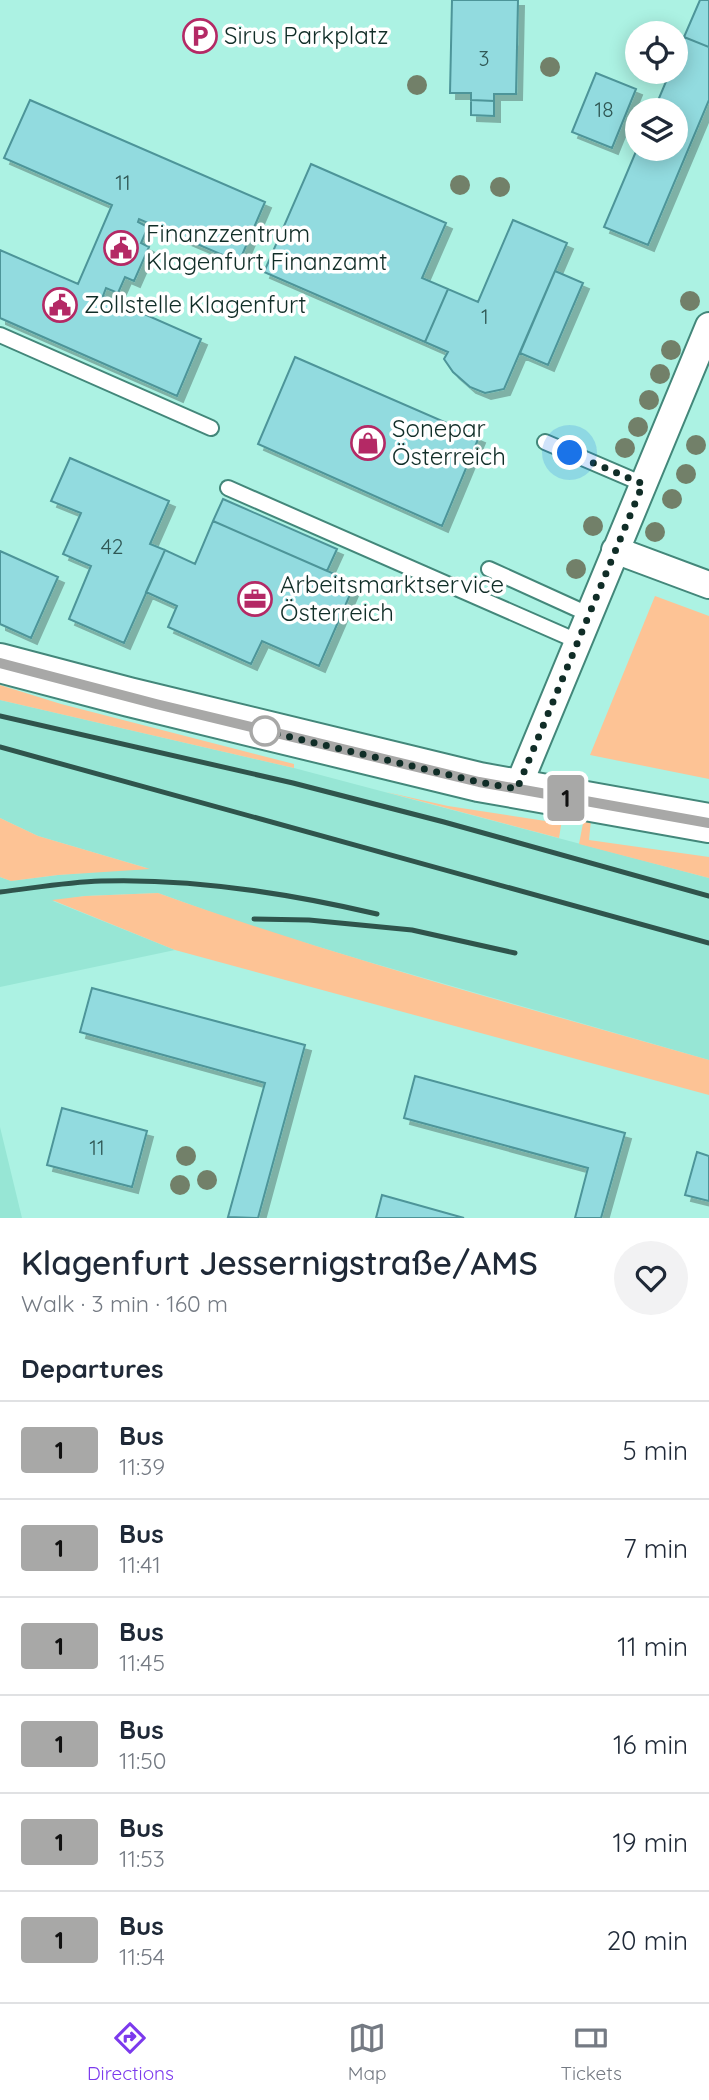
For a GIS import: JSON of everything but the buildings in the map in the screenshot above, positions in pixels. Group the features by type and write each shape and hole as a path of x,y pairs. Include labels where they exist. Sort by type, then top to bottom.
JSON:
{"street":[{"path":"517,789 709,326"},
{"path":"615,550 709,585"},
{"path":"0,663 319,745 479,782 709,823"}],"lane":[{"path":"0,335 211,428"},
{"path":"545,442 643,484"},
{"path":"228,488 577,641"},
{"path":"489,569 588,614"}],"shaded area":[{"path":"655,596 709,616 709,779 590,755"},
{"path":"0,685 61,704 294,764 294,768 0,700"},
{"path":"0,700 294,768 709,878 709,1060 365,961 247,925 158,893 85,896 53,901 175,950 0,987 0,877 11,881 147,868 38,836 0,818"},
{"path":"386,792 448,806 552,822 556,811 563,813 559,838"},
{"path":"0,818 38,836 150,869 11,881 0,877"},
{"path":"584,818 591,820 589,840 709,857 709,878 579,844"},
{"path":"158,893 363,960 709,1060 709,1095 175,950 52,900"},
{"path":"0,1127 22,1218 0,1218"}],"railway":[{"path":"0,716 293,783 709,896"},
{"path":"0,747 709,943"},
{"path":"0,892 88,882 171,882 240,888 377,914"},
{"path":"254,919 309,920 412,930 515,953"}],"bus line":[{"name":"1","path":"0,663 319,745 479,782 709,823"}],"place":[{"name":"Sirus Parkplatz","path":"200,36"},
{"name":"Finanzzentrum Klagenfurt Finanzamt","path":"121,248"},
{"name":"Zollstelle Klagenfurt","path":"60,305"},
{"name":"Sonepar Österreich","path":"368,443"},
{"name":"Arbeitsmarktservice Österreich","path":"255,599"}],"route":[{"path":"265,731 517,789 643,484 570,453"}]}
